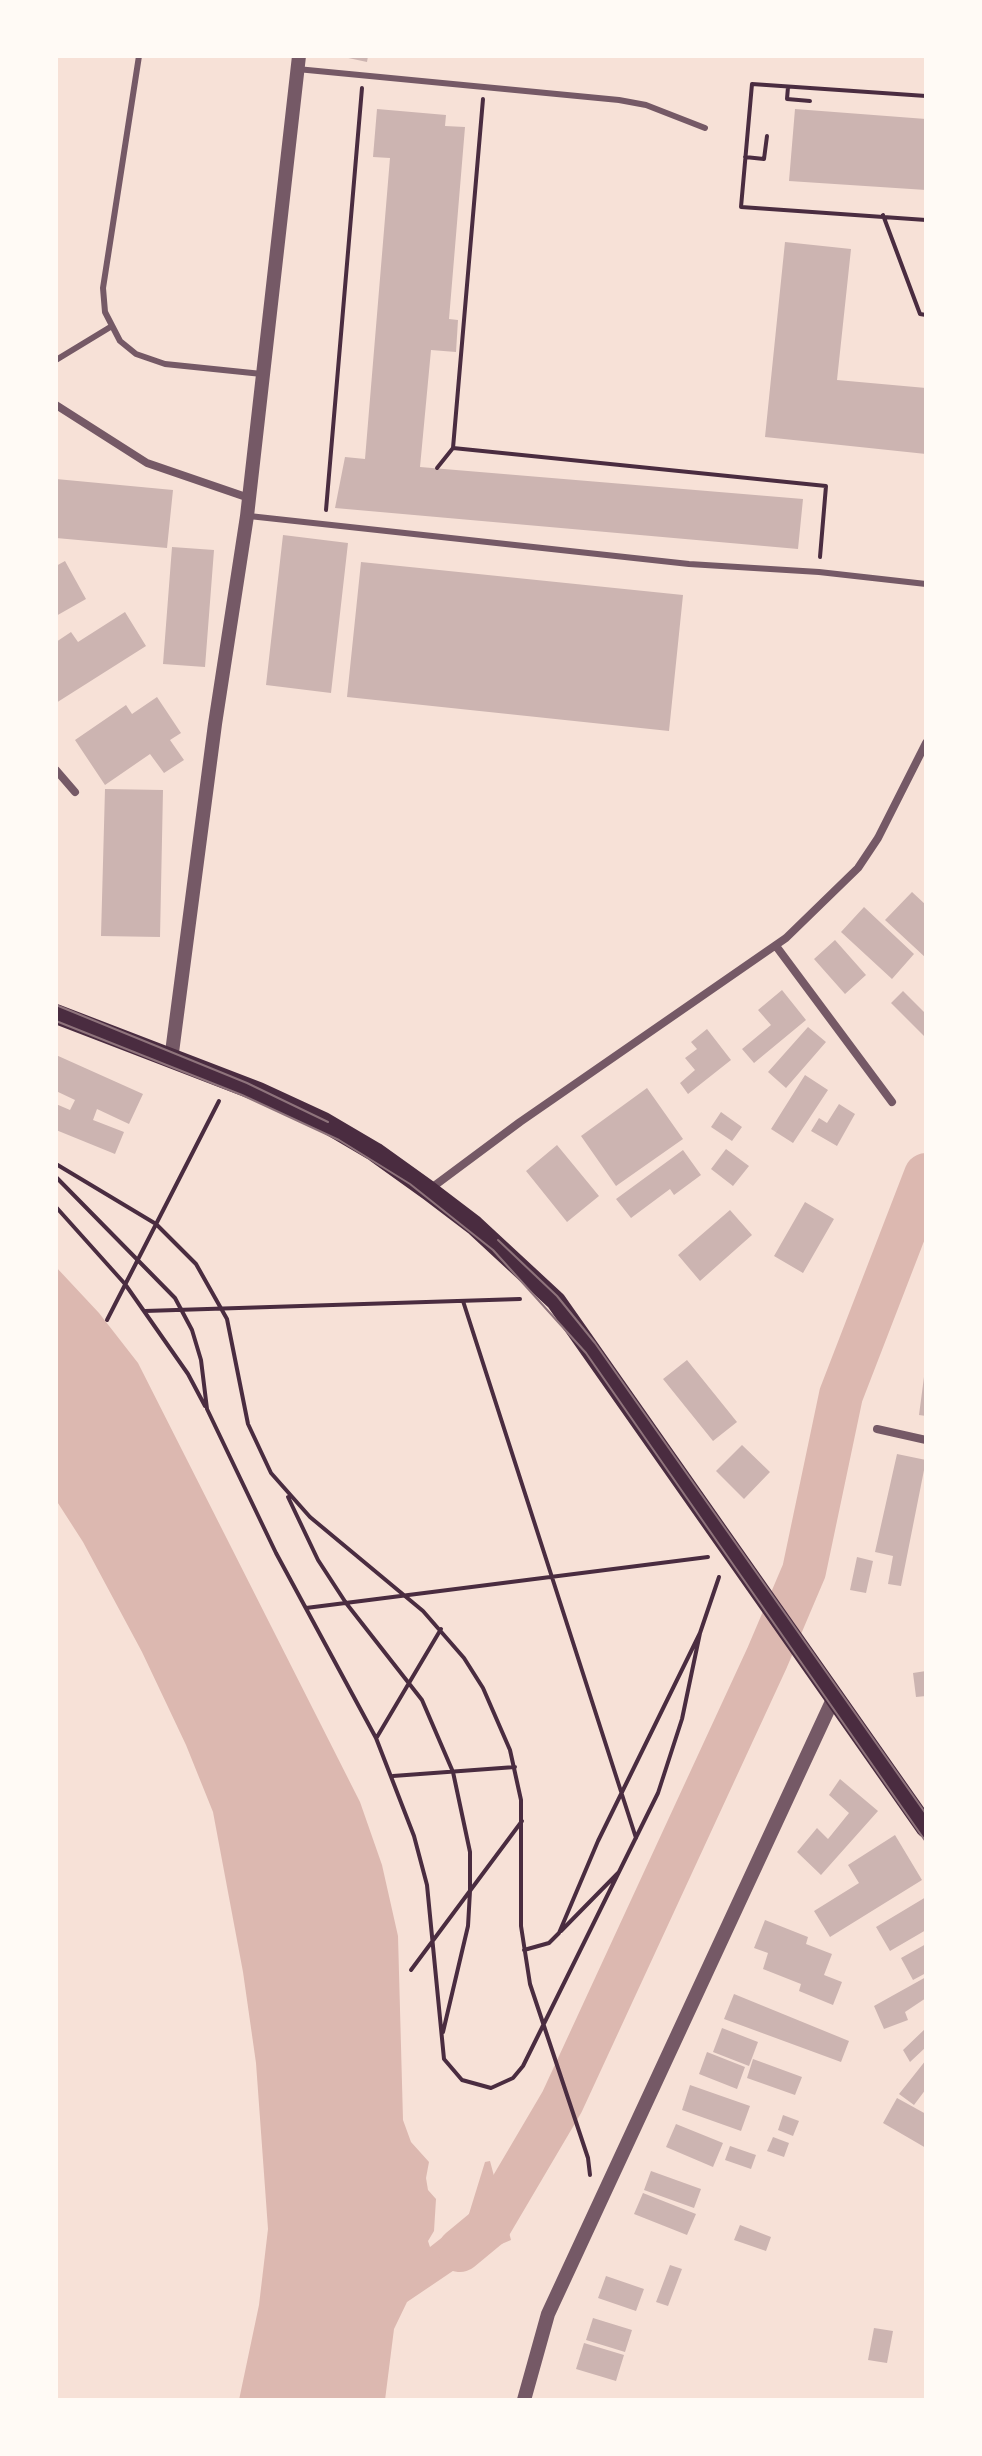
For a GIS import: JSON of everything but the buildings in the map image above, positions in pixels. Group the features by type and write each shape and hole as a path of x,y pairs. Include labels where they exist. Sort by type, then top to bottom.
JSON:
{"main road":[{"path":"56,1014 324,1122 375,1152 474,1225 556,1301 821,1674 926,1828"}],"street":[{"path":"171,1060 215,724 247,516 298,63"},
{"path":"56,405 147,463 249,498"},
{"path":"428,1190 520,1122 776,946 830,899 858,868 878,838 926,743"},
{"path":"56,770 75,792"},
{"path":"776,946 892,1102"},
{"path":"149,1052 175,1037"},
{"path":"175,1037 192,1068"},
{"path":"877,1429 926,1440"},
{"path":"524,2400 548,2314 835,1695"}],"lane":[{"path":"139,56 103,288 105,312 120,341 149,359 263,374"},
{"path":"298,63 363,77 619,100 646,105 705,128"},
{"path":"56,360 112,326"},
{"path":"247,516 689,564 819,572 926,584"}],"path":[{"path":"324,524 363,77"},
{"path":"926,96 752,84 741,207 926,220"},
{"path":"788,87 787,99 810,101"},
{"path":"437,468 453,448 484,89"},
{"path":"745,157 764,159 767,136"},
{"path":"883,215 920,314 926,315"},
{"path":"453,448 826,486 819,572"},
{"path":"107,1320 217,1107"},
{"path":"56,1164 156,1224 196,1264 222,1309 237,1360 248,1424 271,1473 310,1517 441,1629 483,1688 515,1767 523,1820 524,1950 530,1984 588,2158"},
{"path":"56,1177 175,1298 192,1330 201,1360 207,1409"},
{"path":"56,1207 125,1284 188,1374 306,1608 376,1738 393,1776 424,1873 435,1938 444,2059 462,2080 491,2088 513,2078 523,2066 658,1793 682,1719 700,1633 719,1577"},
{"path":"145,1311 523,1298"},
{"path":"463,1301 636,1838"},
{"path":"285,1491 318,1560 346,1603 422,1700 453,1772 470,1852 470,1891 468,1926 442,2039"},
{"path":"306,1608 714,1555"},
{"path":"376,1738 441,1629"},
{"path":"559,1933 621,1795 700,1633"},
{"path":"393,1776 515,1767"},
{"path":"411,1970 523,1820"},
{"path":"524,1950 549,1943 623,1867"}],"shaded area":[{"path":"56,1267 99,1313 138,1363 360,1802 382,1865 398,1936 403,2120 411,2142 429,2162 426,2178 428,2190 436,2199 434,2231 428,2241 430,2247 468,2217 485,2162 490,2161 511,2240 478,2254 407,2302 394,2329 385,2400 239,2400 259,2305 268,2229 256,2063 243,1972 213,1812 186,1745 142,1652 83,1542 56,1500"}],"waterway":[{"path":"460,2250 489,2226 562,2102 767,1658 804,1571 841,1395 926,1175"}],"tram line":[{"path":"56,1005 247,1083 328,1122"},
{"path":"56,1021 242,1095 339,1140 410,1184 493,1250 586,1353 926,1842"},
{"path":"498,1240 557,1296 595,1343 926,1814"}]}
